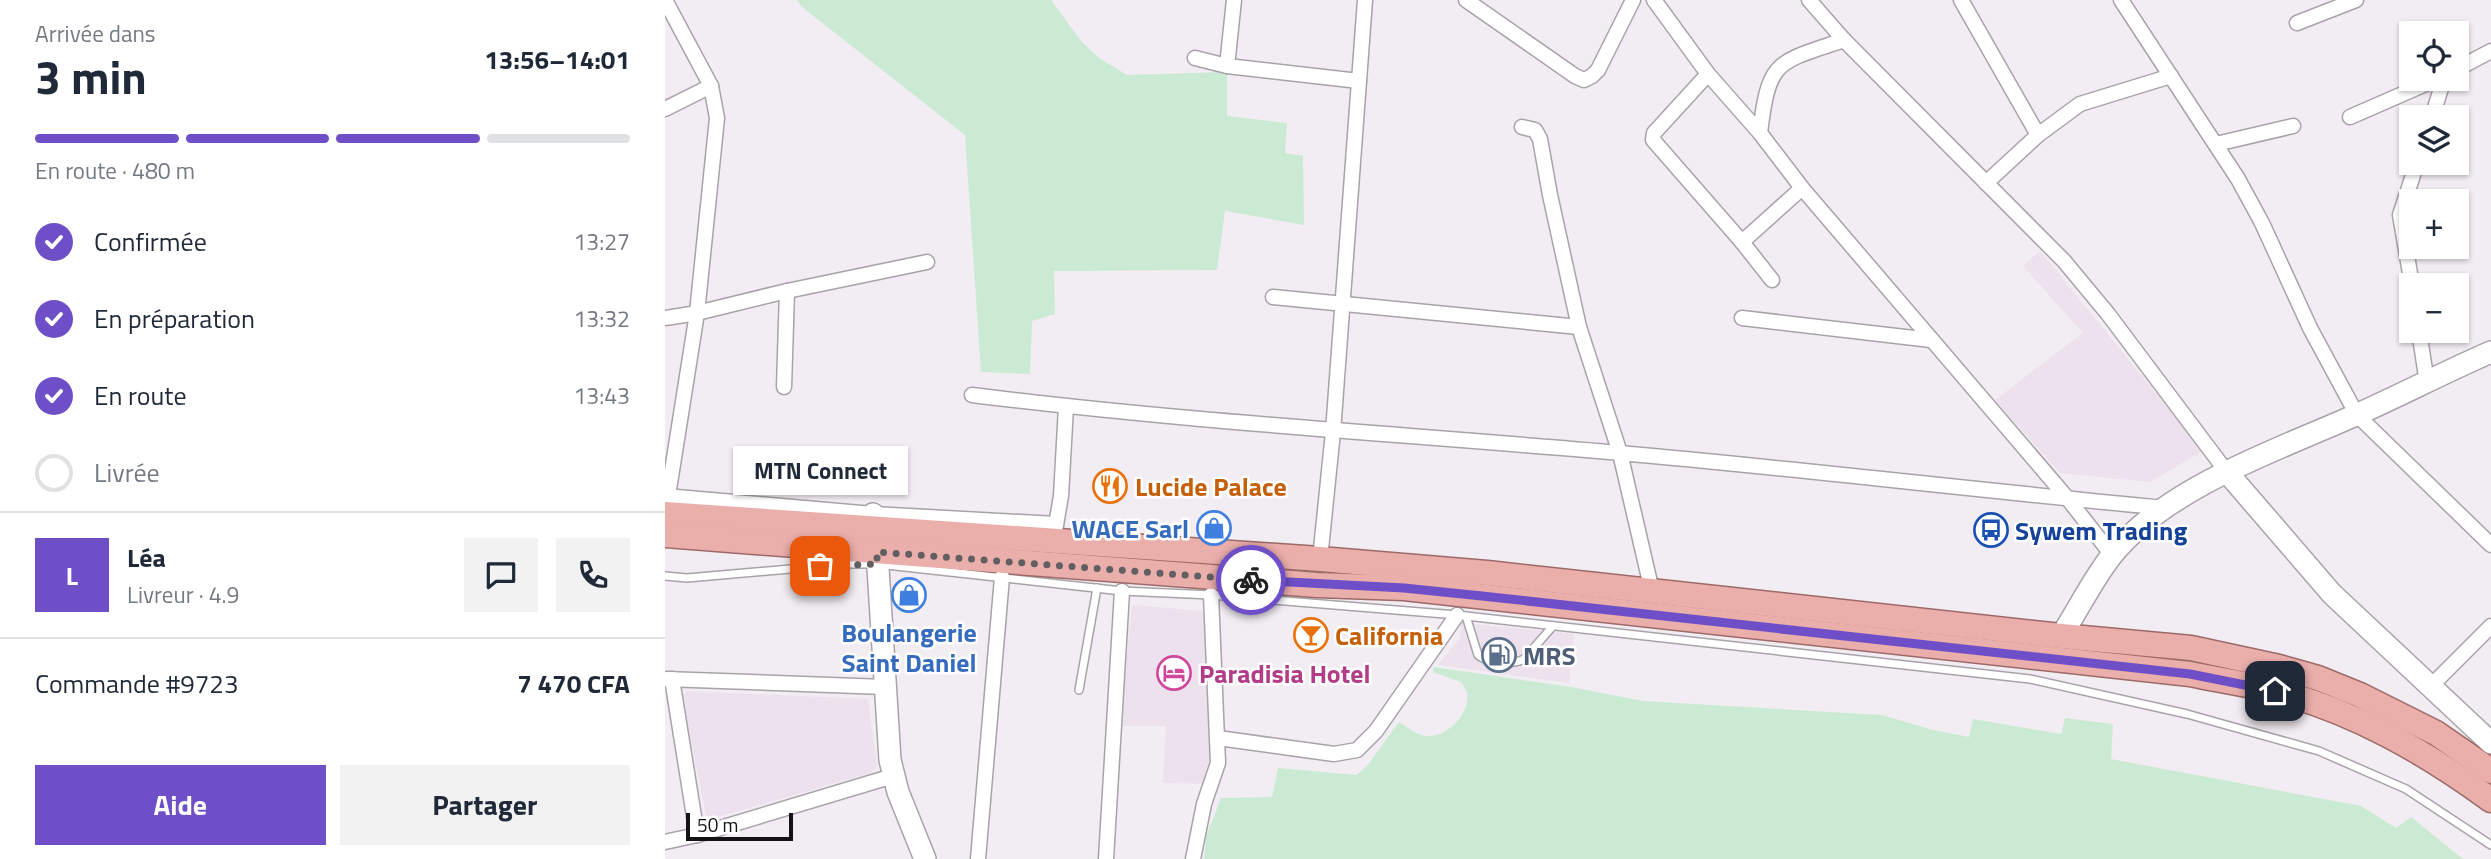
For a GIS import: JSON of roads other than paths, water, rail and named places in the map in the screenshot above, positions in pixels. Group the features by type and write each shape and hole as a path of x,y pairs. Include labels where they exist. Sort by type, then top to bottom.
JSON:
{"highway":[{"path":"666,502 875,540 1317,585 1404,588 2190,674 2275,691 2324,707 2411,747 2491,800"},
{"path":"665,536 875,540 1055,532 1487,573 2192,648 2318,678 2398,712 2491,771"}],"main road":[{"path":"2061,636 2112,555 2146,522 2167,508 2226,471 2427,383 2487,360"},
{"path":"2226,471 2332,594 2491,743"},
{"path":"875,540 890,760 893,776 925,859"}],"street":[{"path":"666,0 711,86 717,118 697,313 666,502"},
{"path":"1227,66 1234,0"},
{"path":"1320,559 1333,432 1365,0"},
{"path":"1466,0 1575,76 1584,79 1598,70 1633,0"},
{"path":"1654,0 1708,74 1802,188 2068,499 2112,555"},
{"path":"1809,0 1844,40 2064,261 2108,314 2226,471"},
{"path":"1961,0 2038,135"},
{"path":"2120,0 2216,144 2262,223 2310,328 2357,415 2491,545"},
{"path":"2297,23 2357,0"},
{"path":"1760,134 1770,78 1780,65 1795,56 1844,40"},
{"path":"2469,63 2491,51"},
{"path":"1195,58 1227,66 1359,81"},
{"path":"1708,74 1654,133 1653,139 1772,280"},
{"path":"1986,183 2038,135 2080,104 2171,76"},
{"path":"665,109 711,86"},
{"path":"2350,117 2410,91"},
{"path":"2216,144 2293,125"},
{"path":"1522,127 1532,128 1540,139 1579,327 1620,453 1652,591"},
{"path":"2409,273 2400,215 2413,175"},
{"path":"1742,242 1802,188"},
{"path":"665,318 927,262"},
{"path":"783,387 787,291"},
{"path":"1273,297 1579,327"},
{"path":"1742,318 1931,340"},
{"path":"2421,343 2427,383"},
{"path":"972,395 1066,407 1333,432 1620,453 2167,508"},
{"path":"1055,532 1061,496 1066,407"},
{"path":"978,859 1002,578"},
{"path":"1106,859 1122,591"},
{"path":"1193,859 1204,804 1218,764 1211,595"},
{"path":"1218,738 1334,754 1357,750 1375,731 1462,615"},
{"path":"2430,687 2491,626"},
{"path":"697,835 668,679 885,687"},
{"path":"665,842 697,835 893,776"}],"lane":[{"path":"665,576 687,578 846,564 875,540 1002,578 1122,591 1211,595 1462,615 2030,679 2258,732 2331,756 2406,789 2491,845"},
{"path":"1079,691 1097,588"},
{"path":"1462,615 1478,655 1483,660 1519,663 1553,626"}],"place":[{"name":"Lucide Palace","path":"1110,486"},
{"name":"WACE Sarl","path":"1214,528"},
{"name":"Sywem Trading","path":"1991,530"},
{"name":"MTN Connect","path":"820,566"},
{"name":"Boulangerie Saint Daniel","path":"909,595"},
{"name":"California","path":"1311,635"},
{"name":"MRS","path":"1499,655"},
{"name":"Paradisia Hotel","path":"1174,673"}]}
